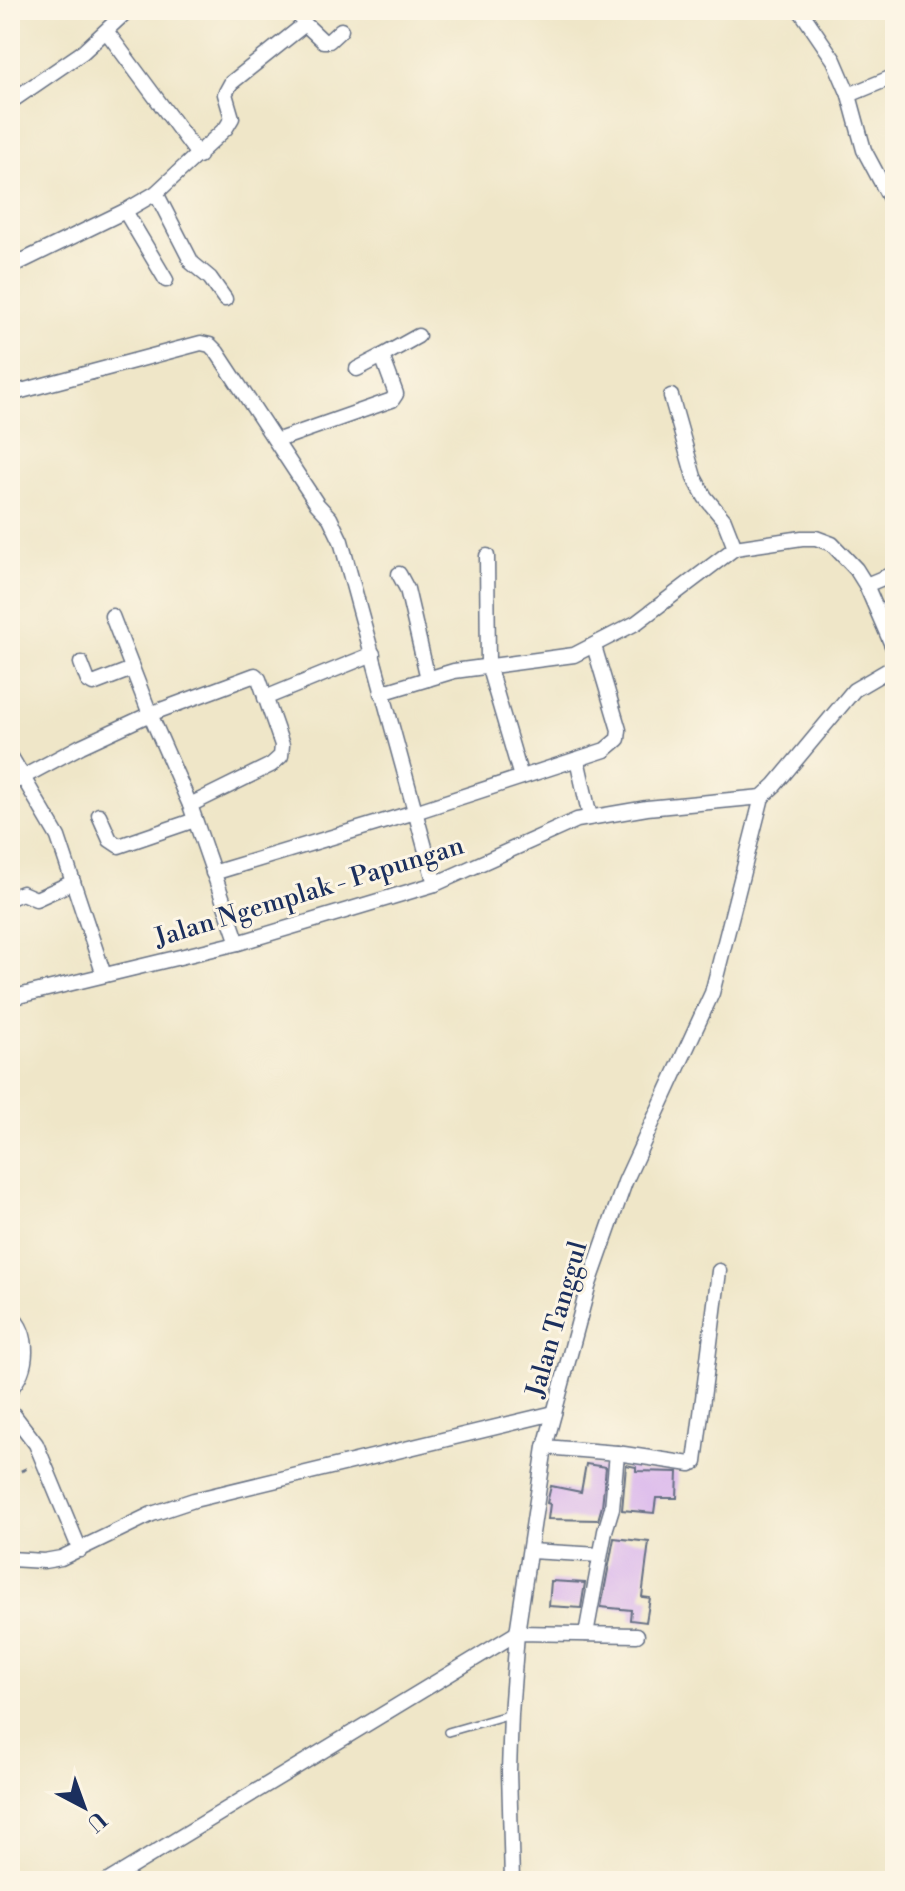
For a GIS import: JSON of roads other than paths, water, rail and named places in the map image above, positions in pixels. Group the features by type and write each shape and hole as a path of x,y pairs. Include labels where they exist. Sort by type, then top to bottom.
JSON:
{"street":[{"path":"10,102 83,52 128,10"},
{"path":"296,10 305,24 326,42 341,30"},
{"path":"800,10 828,49 849,95 864,150 895,208"},
{"path":"10,267 156,193 226,128 232,118 225,94 231,83 305,24"},
{"path":"107,32 199,156"},
{"path":"849,95 894,78"},
{"path":"156,193 192,263 210,278 225,299"},
{"path":"125,211 166,280"},
{"path":"357,369 418,336"},
{"path":"10,394 201,343 210,345 278,440 330,518 341,541 435,884"},
{"path":"278,440 392,400 396,394 382,356"},
{"path":"671,396 694,477 705,497 724,520 735,548"},
{"path":"381,693 454,671 574,655 636,623 735,548 763,542 816,538 832,544 866,585 895,652"},
{"path":"487,556 488,665 521,777"},
{"path":"866,585 895,573"},
{"path":"399,574 407,589 428,679"},
{"path":"112,616 193,812 238,943"},
{"path":"213,873 605,750 618,739 619,730 594,646"},
{"path":"265,698 373,654"},
{"path":"81,663 88,681 93,684 132,669"},
{"path":"762,797 854,690 895,666"},
{"path":"17,780 150,714 248,676 255,675 259,679 282,745 281,756 271,765 193,812 119,846 110,840 99,815"},
{"path":"10,755 17,780 53,827 104,975"},
{"path":"577,759 590,817"},
{"name":"Jalan Ngemplak - Papungan","path":"13,993 238,943 435,884 577,820 633,810 762,797"},
{"name":"Jalan Tanggul","path":"512,1881 509,1771 517,1633 545,1447 588,1287 625,1182 712,993 762,797"},
{"path":"10,898 22,893 36,899 73,882"},
{"path":"545,1447 617,1453 690,1464 696,1460 719,1271"},
{"path":"10,1315 23,1333 25,1348 23,1369 10,1389"},
{"path":"10,1410 36,1444 80,1550"},
{"path":"10,1559 51,1560 80,1550 152,1514 194,1500 554,1413"},
{"path":"586,1634 612,1508 617,1453"},
{"path":"530,1551 600,1555"},
{"path":"108,1881 517,1633 637,1635"}],"lane":[{"path":"448,1732 511,1714"}]}
